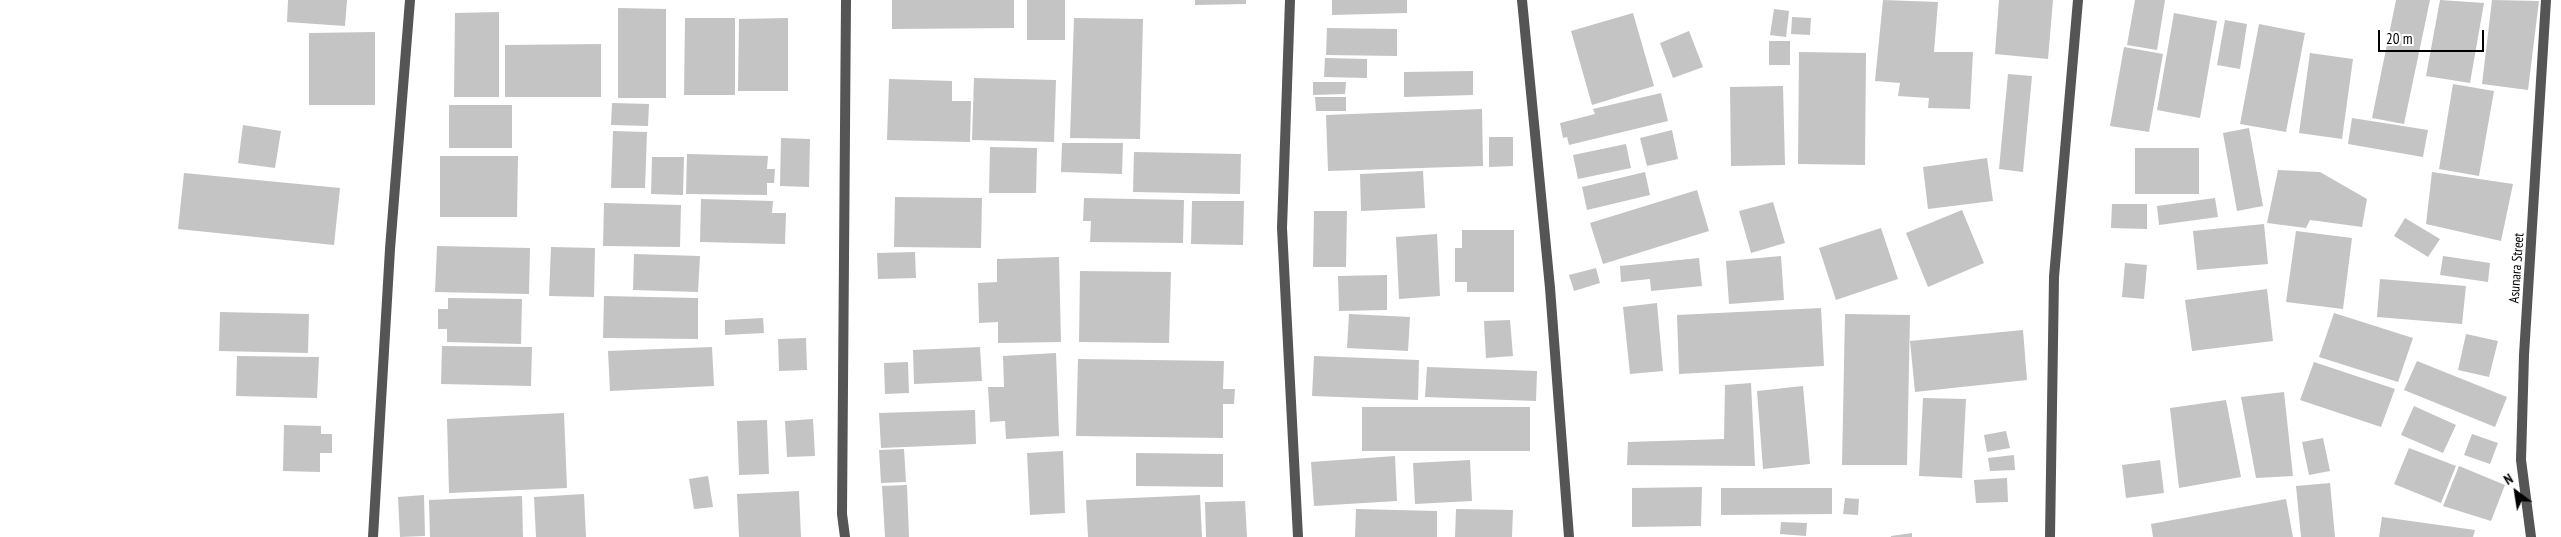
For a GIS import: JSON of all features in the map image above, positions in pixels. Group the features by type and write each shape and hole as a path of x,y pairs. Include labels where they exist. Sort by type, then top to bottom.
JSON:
{"street":[{"path":"373,537 390,249 410,0"},
{"path":"845,537 842,514 846,0"},
{"path":"1290,0 1282,228 1298,537"},
{"path":"1522,0 1550,288 1569,537"},
{"path":"2050,537 2054,277 2078,0"},
{"name":"Asunara Street","path":"2531,537 2521,451 2524,356 2546,0"}],"building":[{"path":"288,0 347,0 345,26 287,22"},
{"path":"892,0 1014,0 1014,28 892,29"},
{"path":"1027,0 1065,0 1065,40 1027,40"},
{"path":"1195,0 1246,0 1246,4 1195,5"},
{"path":"1332,0 1407,0 1407,13 1332,15"},
{"path":"1883,0 1938,2 1934,52 1973,52 1970,109 1928,108 1929,98 1898,96 1900,83 1875,81"},
{"path":"1999,0 2053,0 2048,59 1995,54"},
{"path":"2135,0 2165,0 2157,50 2127,45"},
{"path":"2396,0 2430,0 2404,124 2372,118"},
{"path":"2440,0 2484,3 2470,83 2426,76"},
{"path":"2492,0 2539,1 2528,90 2482,84"},
{"path":"618,8 666,9 666,98 618,98"},
{"path":"1774,9 1789,11 1786,37 1770,35"},
{"path":"499,12 499,97 454,97 455,13"},
{"path":"1633,13 1654,86 1592,105 1571,31"},
{"path":"2174,13 2217,21 2200,118 2157,110"},
{"path":"1792,17 1811,18 1810,35 1791,34"},
{"path":"685,18 735,18 735,95 684,95"},
{"path":"788,18 788,91 738,91 739,19"},
{"path":"1074,18 1143,19 1140,139 1070,138"},
{"path":"2225,20 2247,24 2240,69 2217,65"},
{"path":"2259,24 2305,33 2286,132 2240,124"},
{"path":"1327,28 1397,29 1397,56 1326,55"},
{"path":"1689,31 1703,67 1673,78 1660,43"},
{"path":"375,32 375,105 309,105 309,33"},
{"path":"1769,41 1790,41 1790,65 1769,65"},
{"path":"601,44 601,97 505,97 505,45"},
{"path":"2124,47 2163,54 2149,132 2110,126"},
{"path":"1799,52 1866,53 1865,165 1798,164"},
{"path":"2310,53 2353,59 2342,139 2299,133"},
{"path":"1325,58 1367,59 1367,78 1324,77"},
{"path":"1473,71 1473,95 1404,97 1404,72"},
{"path":"2008,74 2032,76 2023,172 1999,169"},
{"path":"974,78 1056,80 1054,142 972,140"},
{"path":"889,79 952,81 952,101 971,101 970,142 887,140"},
{"path":"1313,82 1346,82 1345,94 1313,95"},
{"path":"2453,84 2494,91 2479,176 2439,169"},
{"path":"1783,86 1785,165 1731,166 1730,87"},
{"path":"1661,93 1668,121 1569,145 1567,137 1563,138 1560,123 1595,114 1593,109"},
{"path":"1315,97 1346,97 1346,111 1316,111"},
{"path":"612,103 649,104 648,126 611,125"},
{"path":"449,105 512,105 512,148 449,148"},
{"path":"1482,109 1483,166 1328,171 1326,115"},
{"path":"2352,118 2428,130 2423,157 2348,144"},
{"path":"243,125 281,131 275,168 238,163"},
{"path":"2249,128 2263,206 2237,211 2223,133"},
{"path":"1672,130 1678,159 1647,166 1640,138"},
{"path":"613,131 647,132 645,188 611,188"},
{"path":"1489,137 1513,137 1513,166 1489,167"},
{"path":"781,138 810,139 809,187 780,186"},
{"path":"1062,143 1123,143 1122,174 1061,172"},
{"path":"1626,144 1631,168 1578,179 1573,155"},
{"path":"990,147 1037,148 1036,193 989,193"},
{"path":"2135,148 2199,148 2199,194 2135,194"},
{"path":"1134,152 1241,154 1240,194 1133,192"},
{"path":"687,154 768,156 767,169 775,169 774,183 767,183 767,195 686,194"},
{"path":"440,156 518,156 517,217 440,217"},
{"path":"652,157 684,157 683,195 651,194"},
{"path":"1987,158 1993,201 1928,209 1923,167"},
{"path":"2278,170 2320,172 2367,199 2362,227 2310,220 2306,228 2267,223"},
{"path":"1423,171 1425,208 1361,211 1360,174"},
{"path":"1645,172 1650,195 1587,210 1582,187"},
{"path":"2432,172 2513,184 2501,241 2426,224"},
{"path":"184,173 340,188 334,245 178,229"},
{"path":"1697,190 1709,231 1603,264 1590,223"},
{"path":"895,197 982,198 981,248 894,247"},
{"path":"1084,198 1184,200 1183,243 1090,242 1091,221 1083,221"},
{"path":"2215,198 2218,217 2159,225 2157,206"},
{"path":"701,199 773,201 772,213 786,213 785,244 700,242"},
{"path":"1192,201 1244,201 1243,245 1191,244"},
{"path":"1773,202 1785,243 1751,253 1739,211"},
{"path":"604,203 681,205 680,247 603,246"},
{"path":"2112,204 2147,204 2147,229 2111,228"},
{"path":"1962,210 1984,263 1928,287 1906,233"},
{"path":"1314,211 1347,211 1346,267 1313,267"},
{"path":"2405,218 2440,239 2428,257 2394,236"},
{"path":"2264,224 2268,264 2197,270 2193,231"},
{"path":"1881,228 1898,279 1836,300 1819,248"},
{"path":"1462,230 1514,230 1514,292 1467,292 1467,282 1455,282 1455,248 1462,248"},
{"path":"2296,231 2352,238 2343,309 2286,302"},
{"path":"1437,234 1440,296 1399,299 1396,237"},
{"path":"437,246 530,248 529,294 435,292"},
{"path":"551,247 595,248 594,297 549,296"},
{"path":"915,252 916,278 878,279 877,253"},
{"path":"634,254 700,256 698,292 633,290"},
{"path":"1781,256 1784,300 1729,304 1726,261"},
{"path":"2443,256 2490,263 2488,282 2440,275"},
{"path":"1059,257 1061,342 998,343 998,322 979,323 978,283 997,282 997,259"},
{"path":"1699,258 1702,286 1651,291 1650,279 1621,282 1620,266"},
{"path":"2125,263 2147,265 2144,299 2122,297"},
{"path":"1596,268 1600,283 1574,291 1569,275"},
{"path":"1080,271 1171,272 1169,343 1079,342"},
{"path":"1387,275 1387,310 1339,311 1338,276"},
{"path":"2380,279 2466,286 2462,324 2377,317"},
{"path":"2267,289 2273,341 2192,351 2185,300"},
{"path":"604,296 698,298 698,339 603,338"},
{"path":"448,298 522,299 521,344 447,342 447,329 438,329 438,309 448,309"},
{"path":"1657,303 1663,371 1630,374 1623,307"},
{"path":"1821,308 1824,366 1679,374 1677,315"},
{"path":"220,312 309,314 308,353 219,351"},
{"path":"2334,313 2413,338 2398,382 2319,357"},
{"path":"1349,314 1410,317 1408,351 1347,348"},
{"path":"1845,314 1910,315 1907,465 1842,465"},
{"path":"763,318 764,333 725,335 725,320"},
{"path":"1510,320 1513,356 1486,358 1484,321"},
{"path":"2023,330 2027,380 1915,392 1910,341"},
{"path":"2466,334 2498,341 2489,377 2458,370"},
{"path":"806,338 807,370 779,371 778,339"},
{"path":"442,346 532,347 531,386 441,384"},
{"path":"712,347 714,386 610,391 608,351"},
{"path":"980,347 982,381 914,384 913,350"},
{"path":"1056,353 1059,436 1006,439 1005,421 990,422 988,387 1004,387 1003,356"},
{"path":"237,356 319,357 317,398 236,396"},
{"path":"1314,356 1419,360 1418,400 1312,396"},
{"path":"1078,359 1224,361 1223,389 1235,389 1234,404 1223,404 1223,438 1076,436"},
{"path":"2417,361 2507,397 2495,427 2404,390"},
{"path":"908,362 909,393 885,394 884,363"},
{"path":"2314,362 2395,389 2381,427 2300,400"},
{"path":"1427,367 1537,371 1536,401 1425,397"},
{"path":"1751,383 1755,466 1627,465 1628,442 1724,439 1725,385"},
{"path":"1803,386 1810,464 1763,469 1757,391"},
{"path":"2284,392 2293,476 2256,478 2241,397"},
{"path":"1923,398 1966,399 1962,478 1919,476"},
{"path":"2226,400 2241,477 2179,488 2170,408"},
{"path":"2414,406 2456,425 2443,453 2401,435"},
{"path":"1362,407 1530,407 1530,451 1362,451"},
{"path":"975,410 976,444 881,448 879,413"},
{"path":"564,413 567,488 449,493 447,419"},
{"path":"813,419 815,456 787,457 785,421"},
{"path":"767,420 769,474 739,475 737,421"},
{"path":"284,425 321,426 321,434 332,434 332,453 320,453 320,472 283,471"},
{"path":"2006,431 2010,448 1987,452 1984,435"},
{"path":"2472,434 2498,443 2490,464 2464,455"},
{"path":"2323,438 2330,471 2309,475 2302,442"},
{"path":"2409,448 2456,466 2441,503 2394,484"},
{"path":"904,449 906,482 881,483 879,450"},
{"path":"1063,451 1065,513 1030,515 1027,453"},
{"path":"1136,453 1223,454 1223,487 1136,486"},
{"path":"2014,455 2015,470 1990,471 1988,458"},
{"path":"1395,456 1397,501 1314,506 1311,462"},
{"path":"1470,460 1472,501 1415,504 1413,463"},
{"path":"2160,460 2164,493 2126,498 2122,465"},
{"path":"2459,466 2505,485 2491,521 2443,506"},
{"path":"708,476 713,507 694,509 689,479"},
{"path":"2007,478 2008,502 1976,503 1974,480"},
{"path":"2330,483 2335,537 2301,537 2296,486"},
{"path":"907,485 909,537 885,537 882,486"},
{"path":"1702,487 1701,526 1632,527 1632,488"},
{"path":"1721,488 1832,488 1832,514 1721,515"},
{"path":"799,491 801,537 739,537 737,494"},
{"path":"584,494 586,537 536,537 534,497"},
{"path":"424,495 425,536 400,537 398,497"},
{"path":"1200,495 1202,537 1088,537 1086,500"},
{"path":"522,496 523,537 430,537 429,500"},
{"path":"1845,498 1859,499 1858,515 1843,514"},
{"path":"2286,499 2293,537 2153,537 2151,524"},
{"path":"1245,501 1247,537 1206,537 1205,502"},
{"path":"1356,509 1437,511 1437,537 1355,537"},
{"path":"1456,509 1513,510 1512,537 1455,537"},
{"path":"2382,517 2475,530 2473,537 2379,537"},
{"path":"1781,522 1807,523 1806,536 1780,534"},
{"path":"1912,533 1912,537 1891,537 1891,536"}]}
